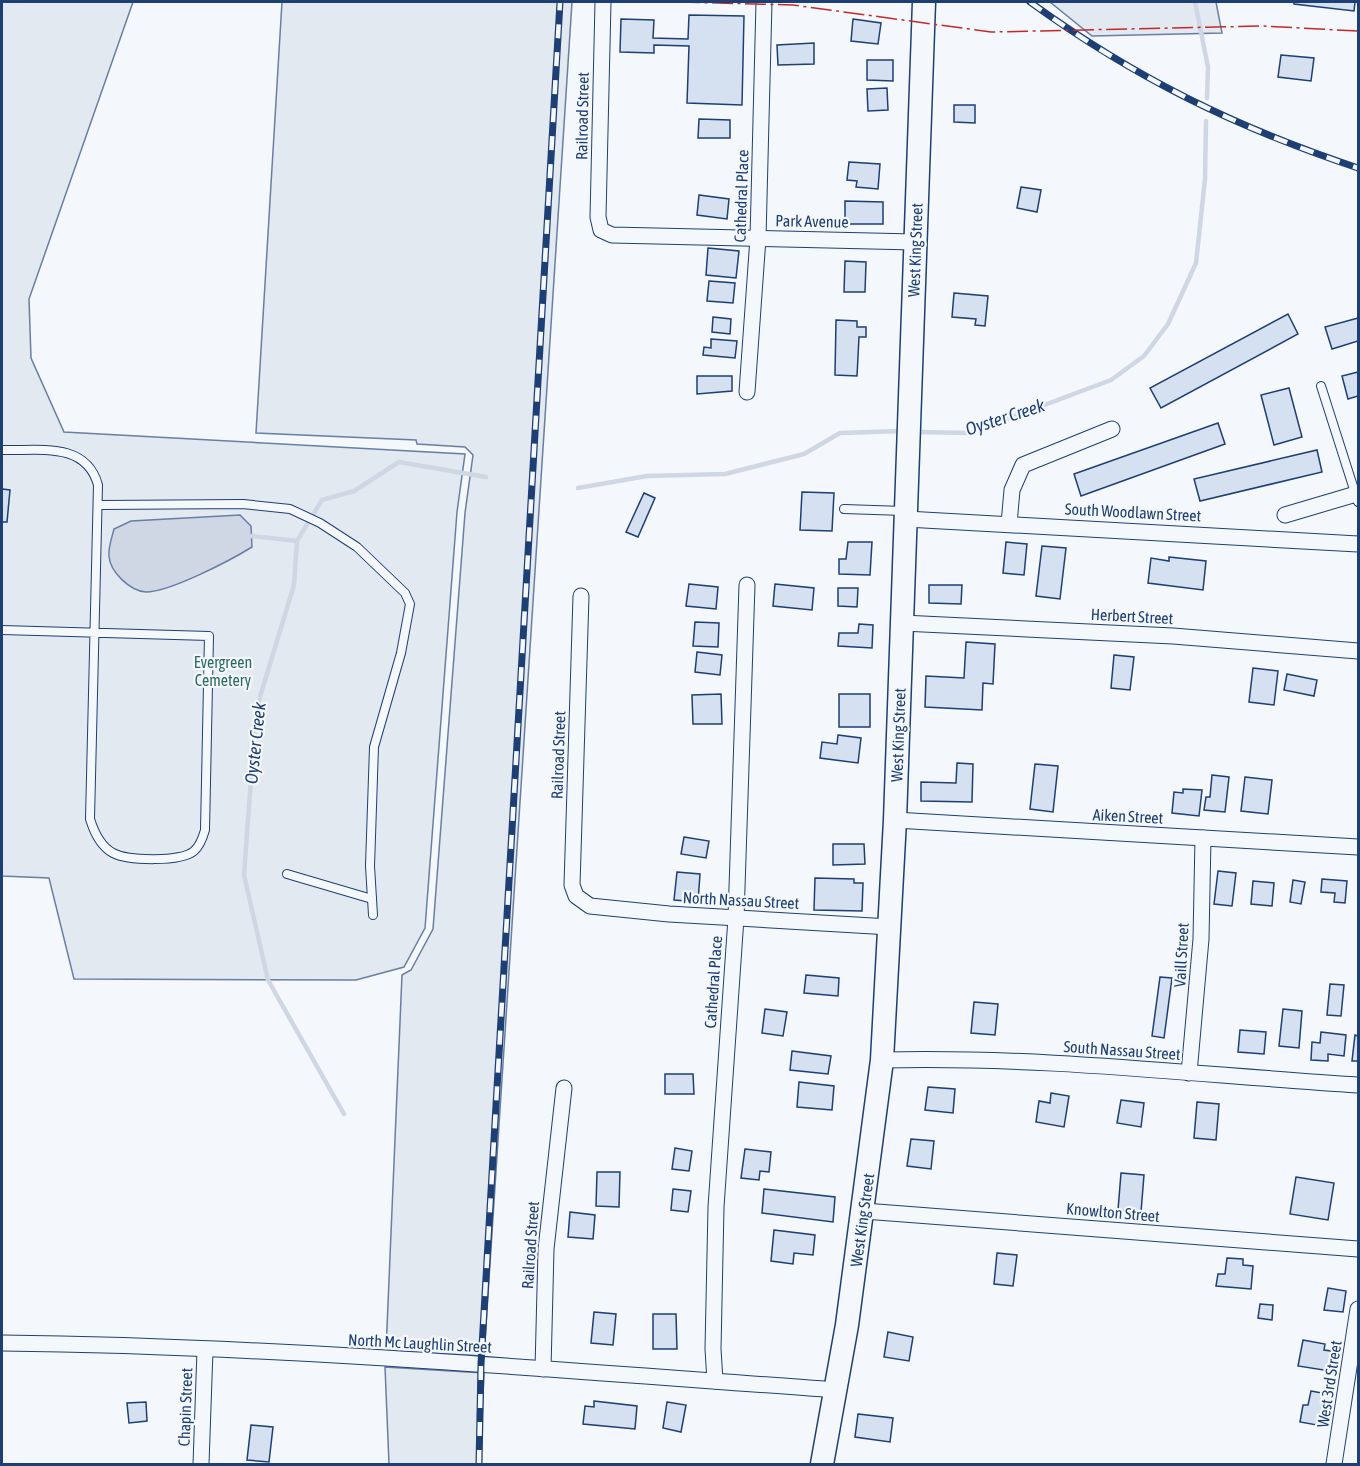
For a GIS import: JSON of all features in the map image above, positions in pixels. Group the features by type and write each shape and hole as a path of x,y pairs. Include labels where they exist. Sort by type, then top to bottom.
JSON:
{"main road":[{"name":"West King Street","path":"822,1464 864,1211 882,1060 895,820 924,2"}],"street":[{"name":"Railroad Street","path":"602,230 598,217 603,2"},
{"name":"Cathedral Place","path":"747,392 758,238 764,2"},
{"name":"Park Avenue","path":"602,230 612,235 915,242"},
{"path":"1010,524 1012,490 1023,465 1112,429"},
{"path":"1285,515 1357,498"},
{"name":"South Woodlawn Street","path":"906,515 1010,524 1359,544"},
{"name":"Cathedral Place","path":"715,1381 713,1338 716,1207 736,918 747,585"},
{"name":"Railroad Street","path":"581,596 572,885 576,896 590,906"},
{"name":"Herbert Street","path":"902,623 1173,636 1359,651"},
{"name":"Aiken Street","path":"895,820 1359,847"},
{"name":"Vaill Street","path":"1189,1073 1201,939 1203,838"},
{"name":"North Nassau Street","path":"590,906 890,927"},
{"name":"South Nassau Street","path":"882,1060 994,1060 1359,1085"},
{"name":"Railroad Street","path":"543,1369 546,1249 564,1088"},
{"name":"Knowlton Street","path":"864,1211 1359,1249"},
{"name":"West 3rd Street","path":"1334,1464 1359,1309"},
{"name":"North Mc Laughlin Street","path":"2,1344 205,1350 543,1369 836,1390"},
{"name":"Chapin Street","path":"201,1464 205,1350"}],"lane":[{"path":"1321,386 1357,498"},
{"path":"2,450 60,452 87,461 97,478 99,505 97,632 90,811 94,831 113,853 135,858 184,856 195,850 206,830 209,636 97,632 2,630"},
{"path":"99,505 243,504 290,509 320,523 357,547 405,593 410,604 401,653 374,747 373,915"},
{"path":"844,509 906,515"},
{"path":"287,874 372,899"}],"green space":[{"name":"Evergreen Cemetery","path":"2,2 133,2 29,299 31,358 64,432 465,454 457,512 425,928 404,967 356,980 74,979 49,878 2,876"},
{"path":"282,2 572,2 484,1356 386,1351 402,975 411,970 433,929 465,513 473,455 465,447 417,444 416,440 256,433"},
{"path":"1050,2 1216,2 1222,33 1092,36"},
{"path":"385,1367 484,1373 480,1464 389,1464"}],"shaded area":[{"path":"240,515 251,526 252,547 216,567 170,587 157,591 140,591 122,580 110,562 109,550 114,529 131,521"}],"building":[{"path":"1294,2 1355,2 1354,11 1294,4"},
{"path":"689,15 744,16 742,105 687,103 689,46 654,45 654,53 620,52 621,19 654,20 653,38 688,39"},
{"path":"853,19 881,23 878,44 851,41"},
{"path":"814,43 814,64 778,65 777,45"},
{"path":"1281,55 1314,58 1311,81 1278,77"},
{"path":"867,60 893,60 893,81 867,80"},
{"path":"887,88 888,110 868,111 867,89"},
{"path":"954,105 975,105 975,123 954,122"},
{"path":"699,119 730,120 730,138 698,138"},
{"path":"849,162 880,164 878,189 856,187 857,181 847,180"},
{"path":"1021,187 1041,190 1037,212 1017,208"},
{"path":"699,195 729,199 727,219 697,215"},
{"path":"845,201 883,202 883,224 845,224"},
{"path":"708,248 739,251 736,278 706,275"},
{"path":"845,261 866,262 865,292 844,292"},
{"path":"709,281 735,283 733,303 707,301"},
{"path":"954,293 988,296 985,326 975,325 976,319 952,317"},
{"path":"1288,314 1298,334 1161,408 1150,388"},
{"path":"713,317 731,319 730,334 712,332"},
{"path":"1358,318 1358,341 1332,349 1325,327"},
{"path":"836,320 857,321 857,327 866,327 866,337 859,337 857,376 835,375"},
{"path":"711,339 737,341 735,358 703,355 704,347 711,348"},
{"path":"1358,372 1358,396 1348,399 1342,376"},
{"path":"697,376 732,376 732,391 697,394"},
{"path":"1289,388 1302,437 1274,445 1261,395"},
{"path":"1218,423 1225,444 1081,496 1074,474"},
{"path":"1317,450 1322,472 1200,501 1194,479"},
{"path":"2,489 10,490 7,522 2,522"},
{"path":"802,492 834,493 832,531 800,530"},
{"path":"644,493 655,498 638,537 626,532"},
{"path":"848,542 872,542 870,575 839,574 839,559 846,559"},
{"path":"1006,542 1027,544 1024,575 1003,573"},
{"path":"1042,546 1066,548 1060,599 1036,596"},
{"path":"1169,557 1206,561 1203,590 1148,583 1151,558 1169,561"},
{"path":"689,584 718,587 716,609 686,606"},
{"path":"775,584 814,588 812,610 773,606"},
{"path":"929,585 962,585 961,604 929,603"},
{"path":"838,588 858,588 857,607 838,606"},
{"path":"695,622 719,623 718,647 693,646"},
{"path":"859,624 873,625 872,648 838,646 839,633 858,633"},
{"path":"966,642 995,644 993,684 983,683 982,710 925,707 926,676 964,678"},
{"path":"697,652 722,655 720,675 695,672"},
{"path":"1114,655 1134,657 1130,690 1111,688"},
{"path":"1253,668 1278,671 1274,705 1249,702"},
{"path":"1287,674 1317,680 1314,696 1284,690"},
{"path":"721,694 722,724 693,724 692,695"},
{"path":"839,694 870,694 870,727 839,727"},
{"path":"838,735 861,738 858,763 820,758 822,742 837,744"},
{"path":"957,763 973,764 972,802 921,801 921,782 956,783"},
{"path":"1035,764 1058,766 1053,812 1030,809"},
{"path":"1212,775 1229,777 1225,812 1204,810 1206,797 1210,797"},
{"path":"1245,777 1272,780 1268,814 1241,811"},
{"path":"1183,789 1202,790 1199,816 1172,813 1174,792 1183,793"},
{"path":"684,837 709,841 706,858 681,854"},
{"path":"833,844 864,844 865,864 833,865"},
{"path":"1218,871 1236,873 1232,906 1214,904"},
{"path":"677,872 700,874 698,902 674,900"},
{"path":"815,878 854,879 854,883 863,883 862,911 814,910"},
{"path":"1322,879 1347,881 1345,903 1334,902 1335,893 1321,892"},
{"path":"1293,880 1305,882 1301,904 1290,902"},
{"path":"1253,881 1274,883 1272,906 1251,904"},
{"path":"806,975 839,978 838,996 804,993"},
{"path":"1160,977 1172,978 1164,1038 1152,1036"},
{"path":"1330,984 1344,985 1341,1016 1327,1015"},
{"path":"974,1002 998,1004 995,1035 971,1033"},
{"path":"765,1009 787,1012 783,1036 762,1033"},
{"path":"1283,1009 1302,1011 1299,1048 1279,1046"},
{"path":"1240,1030 1266,1032 1264,1054 1238,1052"},
{"path":"1321,1032 1346,1035 1344,1056 1328,1054 1328,1061 1311,1060 1312,1042 1320,1043"},
{"path":"1355,1035 1358,1036 1358,1061 1352,1061"},
{"path":"792,1051 831,1056 828,1074 790,1070"},
{"path":"665,1074 693,1074 694,1094 665,1094"},
{"path":"799,1082 834,1086 832,1110 797,1107"},
{"path":"928,1087 955,1089 953,1113 925,1110"},
{"path":"1051,1093 1069,1096 1064,1127 1036,1122 1039,1101 1050,1103"},
{"path":"1121,1100 1144,1103 1141,1127 1117,1123"},
{"path":"1197,1102 1219,1104 1216,1140 1194,1138"},
{"path":"911,1139 934,1141 931,1169 907,1166"},
{"path":"675,1148 692,1151 689,1171 672,1169"},
{"path":"745,1149 771,1152 769,1172 760,1171 759,1180 741,1178"},
{"path":"597,1172 620,1172 619,1207 596,1206"},
{"path":"1121,1173 1144,1175 1141,1212 1118,1210"},
{"path":"1296,1177 1334,1183 1328,1220 1290,1214"},
{"path":"673,1189 691,1191 688,1212 671,1210"},
{"path":"764,1189 835,1197 833,1222 762,1213"},
{"path":"570,1212 595,1215 593,1239 568,1237"},
{"path":"774,1230 815,1235 813,1255 794,1253 793,1264 771,1261"},
{"path":"997,1253 1017,1255 1013,1286 994,1284"},
{"path":"1227,1258 1243,1259 1243,1265 1253,1266 1251,1289 1216,1286 1218,1274 1225,1274"},
{"path":"1328,1288 1346,1291 1343,1312 1324,1310"},
{"path":"1260,1304 1273,1305 1272,1320 1258,1318"},
{"path":"594,1312 616,1314 613,1345 591,1343"},
{"path":"653,1314 676,1314 677,1349 653,1349"},
{"path":"888,1332 913,1337 909,1361 884,1357"},
{"path":"1303,1340 1325,1344 1324,1350 1339,1352 1336,1372 1298,1366"},
{"path":"1311,1391 1333,1395 1328,1427 1300,1422 1303,1405 1308,1405"},
{"path":"594,1401 637,1406 635,1429 583,1424 585,1406 594,1407"},
{"path":"146,1402 147,1421 129,1423 127,1403"},
{"path":"667,1402 686,1405 681,1432 663,1428"},
{"path":"858,1414 893,1418 890,1442 855,1437"},
{"path":"251,1425 273,1427 269,1462 247,1460"}],"waterway":[{"name":"Oyster Creek","path":"1195,2 1208,67 1207,98"},
{"name":"Oyster Creek","path":"916,432 970,433 1111,380 1144,356 1168,324 1196,263 1205,179 1206,121"},
{"name":"Oyster Creek","path":"578,488 647,476 725,474 804,454 840,433 902,431"},
{"name":"Oyster Creek","path":"344,1114 268,980 244,875 256,710 294,585 297,541 322,500 354,491 399,462 486,477"},
{"path":"251,536 297,541"}],"railway":[{"path":"479,1464 481,1364 560,2"},
{"path":"1030,2 1108,54 1187,98 1270,135 1358,168"}],"power":[{"path":"679,2 793,5 991,32 1262,26 1358,31"}]}
